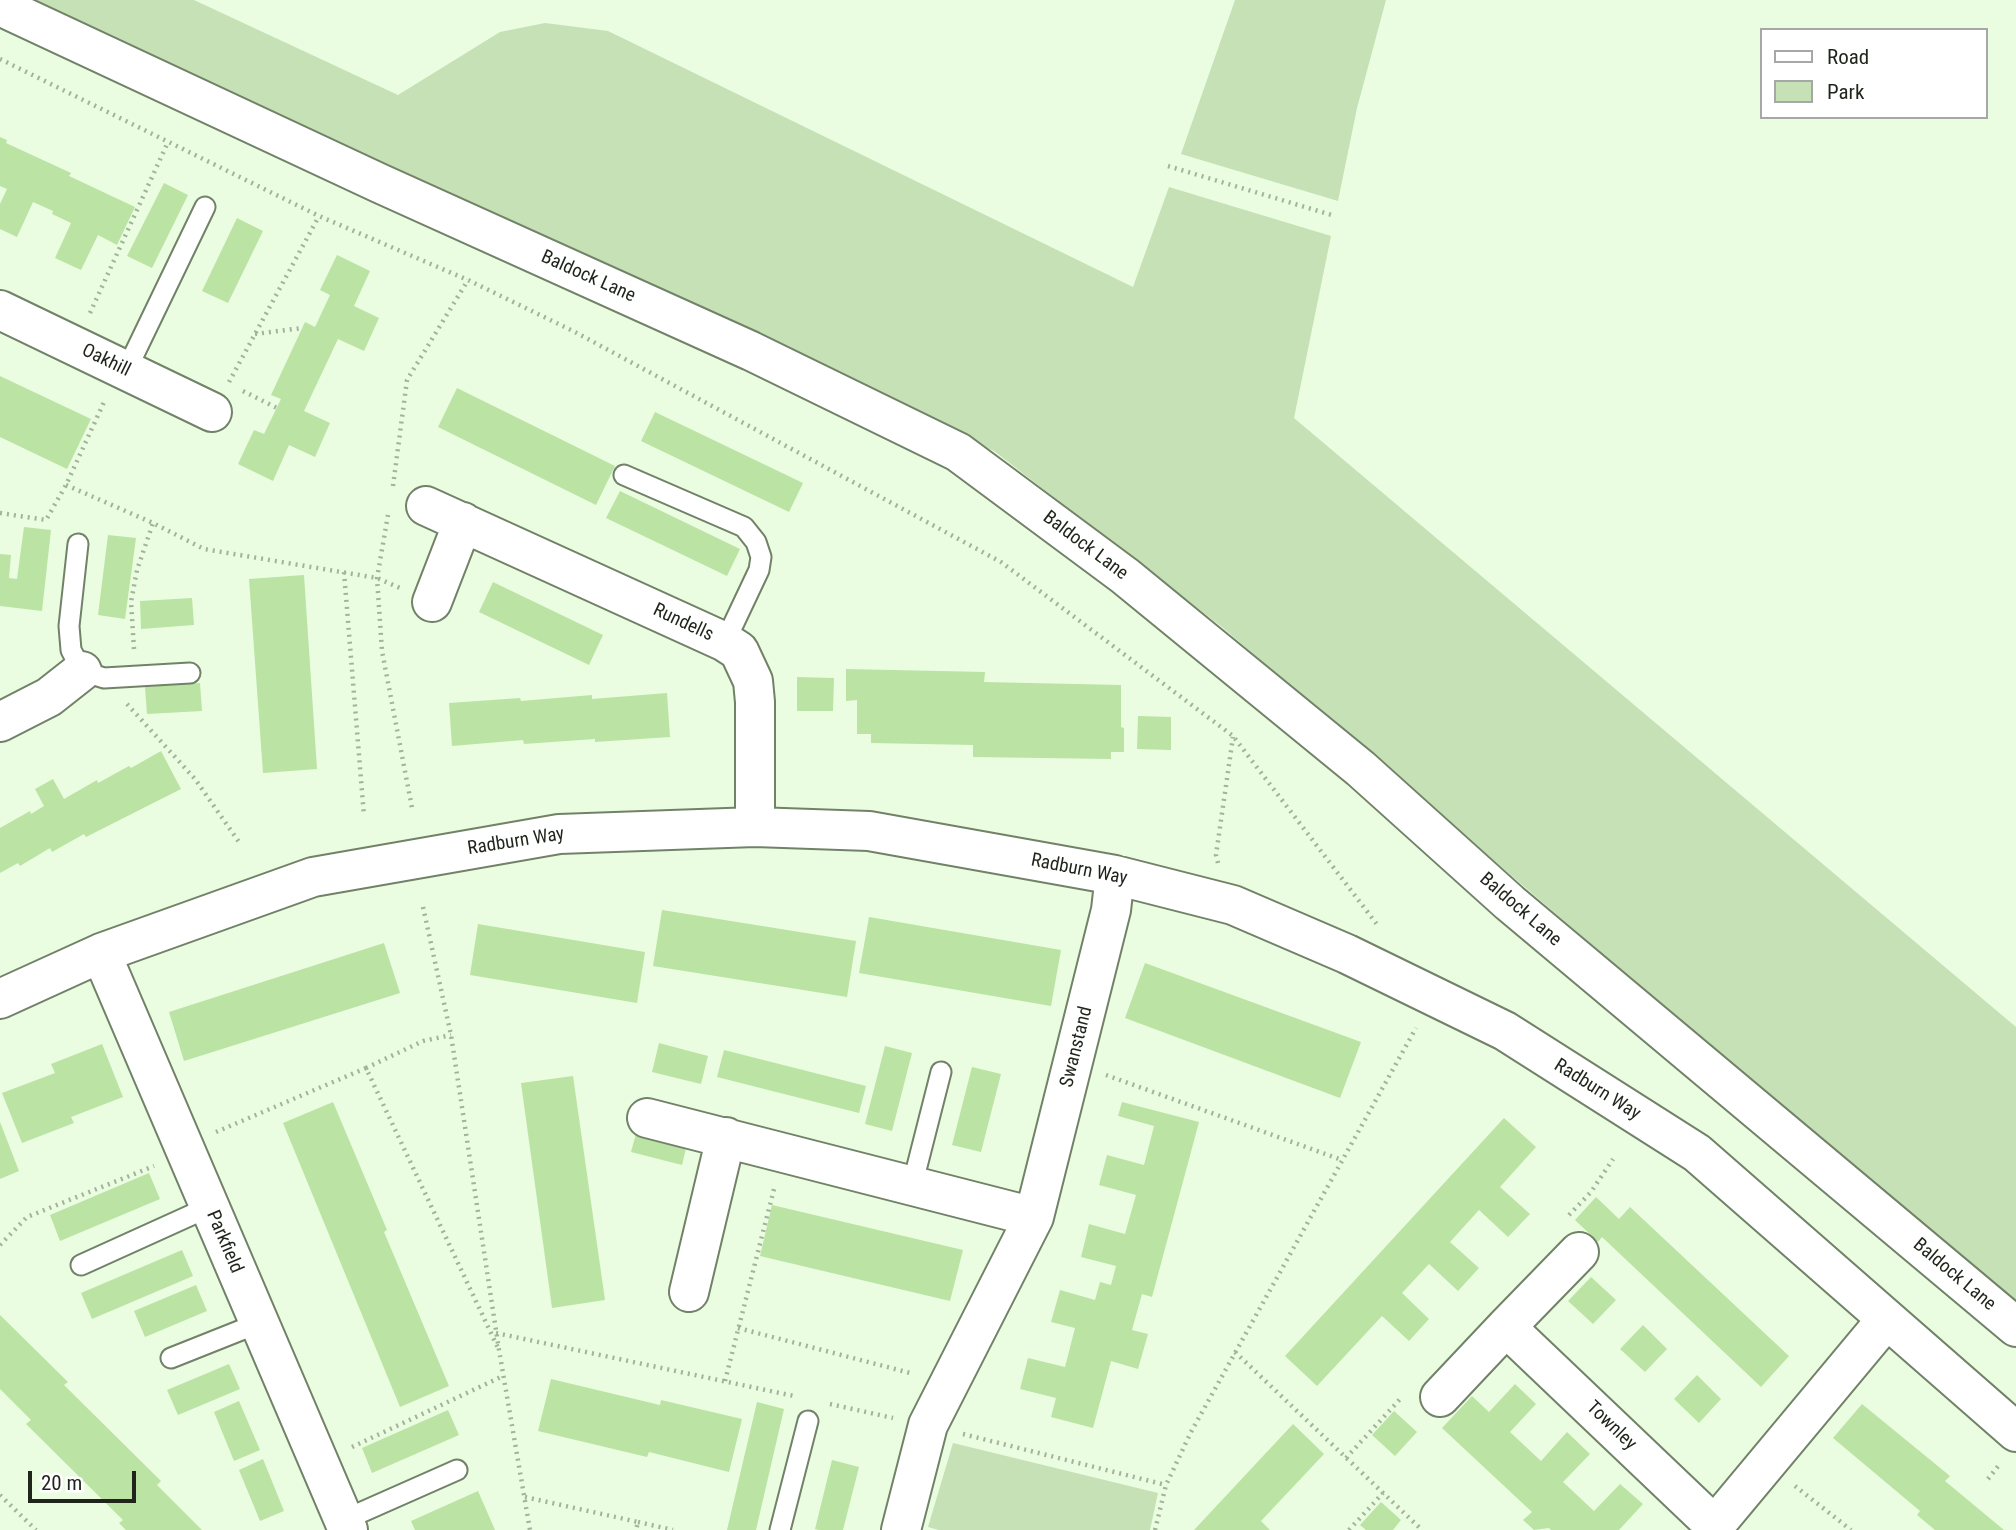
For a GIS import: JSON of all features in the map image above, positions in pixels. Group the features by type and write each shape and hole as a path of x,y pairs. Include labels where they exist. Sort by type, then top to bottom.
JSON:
{"street":[{"name":"Baldock Lane","path":"0,6 379,183 751,351 958,452 1125,576 1351,760 1510,903 2016,1327"},
{"name":"Oakhill","path":"0,310 123,369 220,398"},
{"name":"Rundells","path":"409,502 463,522 725,642 739,651 753,681 755,702 755,827"},
{"path":"432,602 463,522"},
{"path":"0,722 49,697 112,675"},
{"name":"Radburn Way","path":"0,999 101,953 313,877 559,834 755,827 869,831 1115,875 1233,905 1347,954 1505,1031 1697,1153 2016,1432"},
{"name":"Swanstand","path":"901,1530 929,1425 1034,1217 1111,910 1115,875"},
{"name":"Parkfield","path":"101,953 346,1525"},
{"path":"647,1118 1034,1217"},
{"path":"689,1292 726,1137"},
{"path":"1440,1397 1578,1252"},
{"name":"Townley","path":"1506,1327 1713,1528 1886,1320"}],"lane":[{"path":"123,369 205,207"},
{"path":"624,475 744,527 756,542 761,557 759,570 725,642"},
{"path":"78,544 69,626 71,650 112,675 190,673"},
{"path":"912,1186 941,1072"},
{"path":"81,1265 209,1207"},
{"path":"171,1358 259,1323"},
{"path":"780,1530 808,1421"},
{"path":"346,1525 457,1470"}],"path":[{"path":"0,59 319,216 468,280 575,332 1001,562 1233,736 1383,933"},
{"path":"75,346 167,142"},
{"path":"1168,166 1335,216"},
{"path":"277,408 220,398 319,216"},
{"path":"409,502 407,380 468,280"},
{"path":"255,334 302,328"},
{"path":"0,513 46,520 123,369"},
{"path":"66,485 153,523 204,549 377,578 432,602"},
{"path":"389,512 377,578 382,650 412,808"},
{"path":"153,523 137,570 112,675 120,696 195,779 239,842"},
{"path":"344,572 365,816"},
{"path":"1233,736 1216,855 1233,905"},
{"path":"422,907 451,1035 496,1333 530,1530"},
{"path":"0,1245 27,1217 165,1161 182,1146 424,1041 451,1035"},
{"path":"1155,1530 1166,1485 1191,1432 1404,1049"},
{"path":"1073,1063 1342,1160"},
{"path":"366,1068 499,1350"},
{"path":"724,1381 783,1152"},
{"path":"738,1328 950,1384"},
{"path":"496,1333 806,1399"},
{"path":"1235,1352 1422,1530"},
{"path":"319,1462 503,1376"},
{"path":"820,1402 929,1425 1166,1485"},
{"path":"1988,1479 1999,1465"},
{"path":"1787,1480 1851,1530"},
{"path":"1349,1530 1383,1493"},
{"path":"0,1494 36,1530"},
{"path":"524,1497 673,1530"},
{"path":"636,1530 638,1522"}],"green space":[{"path":"24,0 194,0 398,95 500,32 545,23 608,31 1133,287 1169,187 1331,236 1294,418 2016,1027 2016,1309 1222,627 994,451"},
{"path":"1235,0 1386,0 1357,108 1338,201 1181,154"},
{"path":"953,1443 1158,1493 1150,1530 939,1530 928,1527"}],"building":[{"path":"0,137 7,140 6,143 71,173 69,176 135,207 117,245 98,235 81,270 55,258 71,223 33,202 17,237 0,229 0,204 7,189 0,186"},
{"path":"164,183 188,195 152,268 127,256"},
{"path":"237,218 263,231 228,303 202,291"},
{"path":"337,255 370,271 354,306 379,318 364,351 338,339 304,411 330,423 315,457 289,445 273,481 238,464 254,430 264,434 281,399 271,395 305,322 315,327 330,295 320,290"},
{"path":"0,376 91,419 67,469 0,437"},
{"path":"457,388 615,466 596,505 438,427"},
{"path":"655,412 803,483 789,512 641,441"},
{"path":"620,491 740,549 727,576 606,518"},
{"path":"24,527 51,530 42,611 0,606 0,554 11,555 9,578 17,579"},
{"path":"108,535 136,538 125,619 98,615"},
{"path":"304,575 317,769 263,773 249,579"},
{"path":"493,582 603,635 589,665 479,612"},
{"path":"192,598 194,625 141,629 140,601"},
{"path":"846,669 985,672 984,682 1121,685 1124,752 1111,752 1111,759 973,757 973,745 871,743 871,734 857,734 857,700 846,701"},
{"path":"797,677 834,678 833,711 797,711"},
{"path":"200,683 202,711 147,714 145,687"},
{"path":"667,693 670,737 524,744 523,740 452,746 449,703 592,695 592,699"},
{"path":"1138,716 1171,717 1171,750 1137,749"},
{"path":"161,751 181,789 86,837 84,834 52,852 50,848 20,866 18,863 0,873 0,828 44,806 35,789 53,779 64,799 97,780 98,783"},
{"path":"662,910 856,941 847,997 653,966"},
{"path":"869,917 1061,950 1051,1006 859,973"},
{"path":"478,924 645,952 637,1003 470,975"},
{"path":"384,943 400,993 184,1061 169,1012"},
{"path":"1145,963 1361,1042 1340,1098 1125,1018"},
{"path":"659,1043 708,1056 701,1084 652,1072"},
{"path":"102,1044 123,1097 71,1117 74,1123 22,1143 2,1093 55,1073 51,1064"},
{"path":"885,1046 912,1053 892,1131 865,1124"},
{"path":"724,1050 866,1086 859,1113 717,1077"},
{"path":"972,1067 1001,1074 981,1152 952,1145"},
{"path":"573,1076 605,1300 552,1308 521,1083"},
{"path":"333,1102 449,1386 400,1407 283,1123"},
{"path":"1122,1102 1199,1122 1152,1297 1142,1294 1132,1330 1148,1334 1138,1369 1111,1361 1093,1428 1051,1417 1056,1398 1020,1389 1028,1358 1065,1367 1075,1328 1051,1322 1060,1290 1095,1300 1100,1282 1111,1285 1116,1266 1081,1257 1089,1224 1125,1234 1136,1195 1099,1185 1107,1155 1144,1165 1154,1126 1118,1116"},
{"path":"1504,1118 1536,1147 1500,1187 1530,1214 1508,1237 1479,1210 1450,1242 1479,1268 1458,1291 1429,1264 1402,1293 1429,1319 1409,1341 1382,1316 1317,1386 1285,1356"},
{"path":"0,1122 19,1171 0,1179"},
{"path":"638,1126 688,1140 682,1165 631,1152"},
{"path":"149,1173 160,1199 60,1241 50,1215"},
{"path":"1596,1197 1619,1219 1630,1207 1789,1356 1761,1387 1602,1237 1598,1242 1575,1220"},
{"path":"772,1205 963,1250 950,1301 760,1256"},
{"path":"182,1250 193,1276 92,1319 81,1293"},
{"path":"1591,1277 1616,1300 1593,1324 1568,1301"},
{"path":"196,1285 207,1311 145,1337 134,1311"},
{"path":"0,1315 68,1382 64,1385 161,1481 157,1485 202,1530 126,1530 119,1523 123,1520 26,1424 31,1420 0,1389"},
{"path":"1643,1325 1667,1349 1645,1372 1620,1349"},
{"path":"229,1364 240,1389 178,1415 167,1390"},
{"path":"1697,1375 1721,1399 1699,1423 1674,1399"},
{"path":"551,1379 660,1405 661,1400 742,1419 729,1472 649,1452 647,1457 538,1431"},
{"path":"1515,1384 1536,1404 1510,1432 1541,1461 1567,1432 1590,1454 1563,1482 1594,1511 1620,1484 1643,1504 1619,1530 1534,1530 1523,1520 1532,1512 1442,1428 1472,1396 1489,1412"},
{"path":"239,1401 260,1450 234,1461 214,1412"},
{"path":"757,1402 784,1409 756,1530 727,1530"},
{"path":"1862,1404 1950,1476 1945,1481 2004,1530 1935,1530 1917,1515 1920,1511 1833,1438"},
{"path":"448,1410 459,1435 372,1473 362,1448"},
{"path":"1394,1411 1417,1432 1395,1456 1372,1435"},
{"path":"1293,1424 1324,1454 1261,1521 1270,1530 1194,1530"},
{"path":"263,1459 284,1511 260,1521 239,1470"},
{"path":"832,1460 859,1467 843,1530 819,1530 815,1529"},
{"path":"478,1491 495,1530 415,1530 411,1521"},
{"path":"1381,1502 1401,1520 1393,1530 1366,1530 1360,1525"}]}
